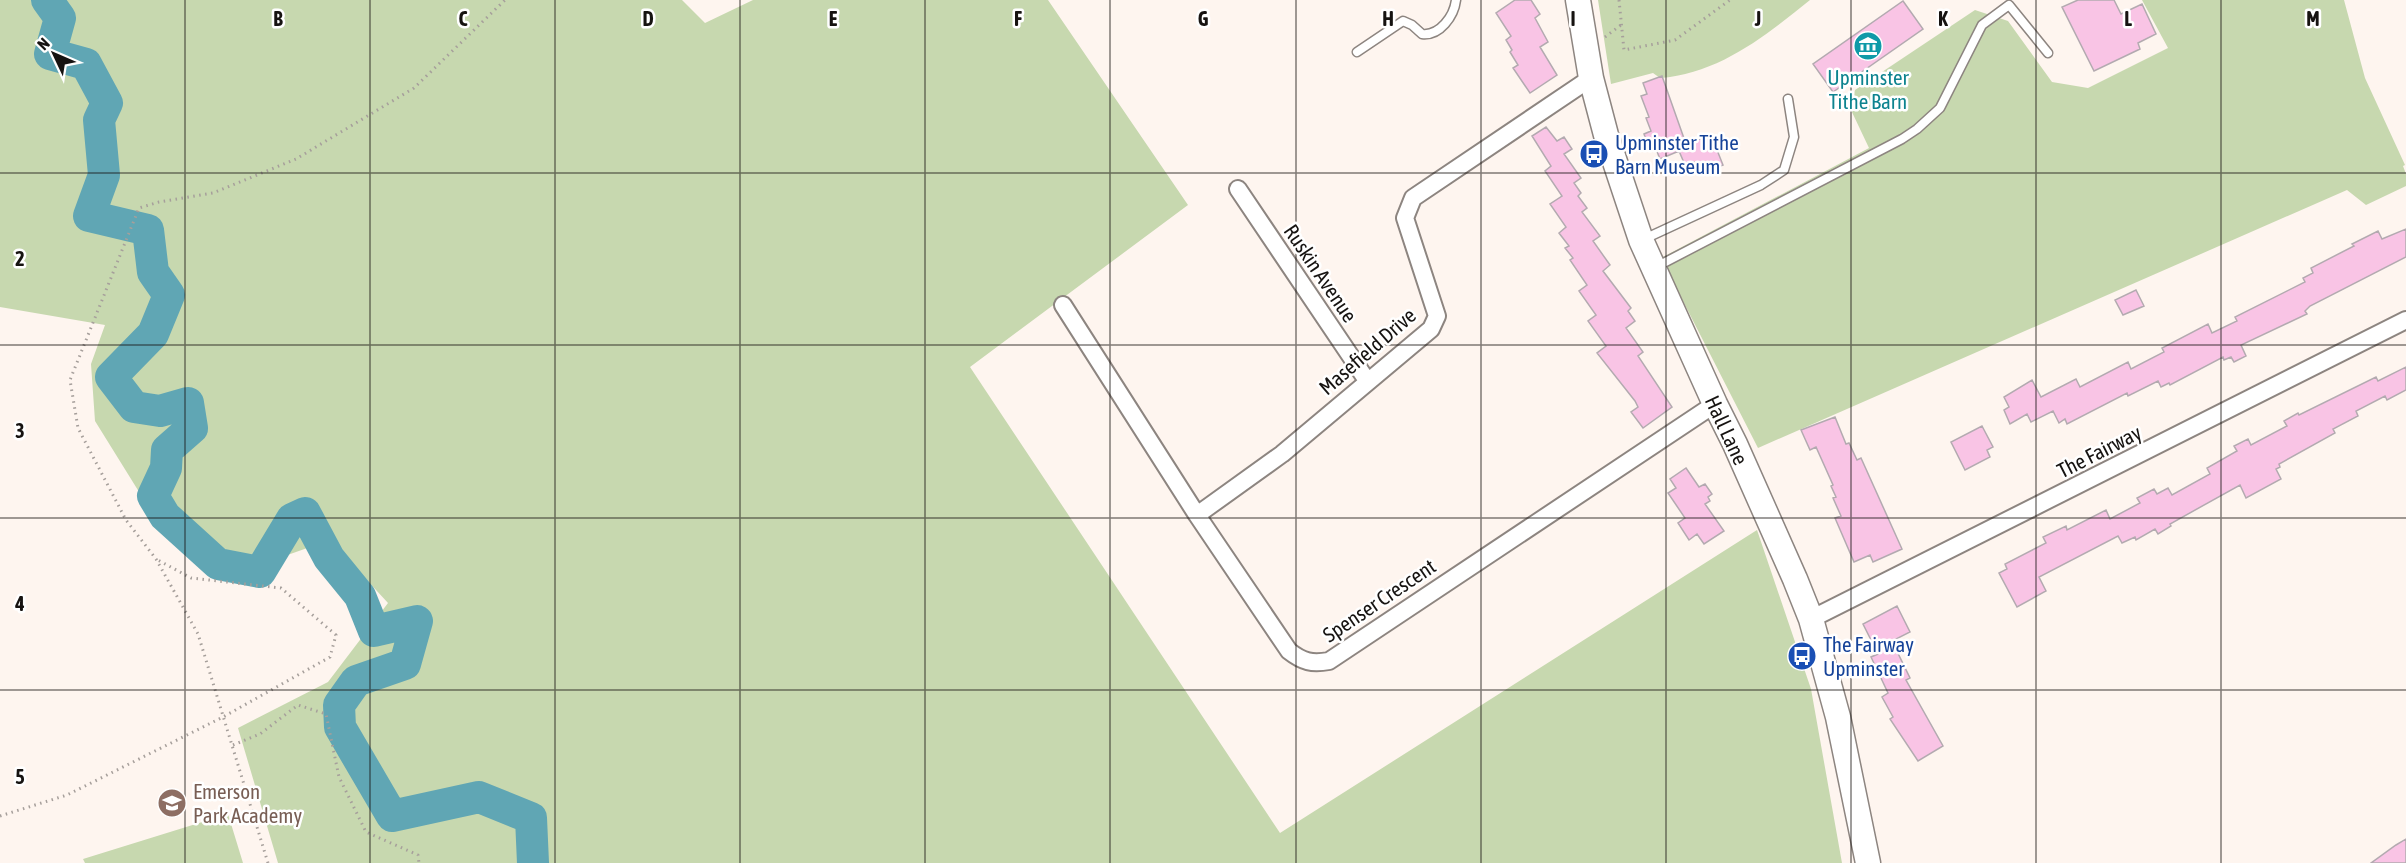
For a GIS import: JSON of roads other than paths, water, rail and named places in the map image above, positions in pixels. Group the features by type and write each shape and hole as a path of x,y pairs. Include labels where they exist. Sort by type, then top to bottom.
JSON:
{"street":[{"name":"Hall Lane","path":"1578,0 1591,78 1606,135 1641,240 1714,404 1735,444 1811,619 1838,717 1868,863"},
{"name":"Masefield Drive","path":"1197,515 1282,453 1431,329 1437,316 1405,218 1413,198 1591,78"},
{"name":"Ruskin Avenue","path":"1238,189 1368,382"},
{"name":"Spenser Crescent","path":"1063,305 1197,515 1289,651 1299,660 1313,663 1329,661 1714,404"},
{"name":"The Fairway","path":"1811,619 2406,320"}],"lane":[{"path":"1356,52 1403,21 1422,34 1433,32 1451,17 1456,0"},
{"path":"1654,268 1902,139 1917,129 1940,108 1982,26 2010,2 2048,53"},
{"path":"1641,240 1761,185 1784,170 1794,137 1788,99"}],"waterway":[{"path":"47,0 60,18 50,54 86,64 107,103 99,120 104,175 89,216 148,230 153,272 169,295 153,334 111,377 134,407 160,411 188,403 192,428 167,450 166,468 153,496 165,516 218,564 260,572 292,519 305,513 329,558 360,596 374,631 417,621 405,664 356,681 339,705 340,727 392,816 479,797 531,818 533,863"}],"place":[{"name":"Upminster Tithe Barn","path":"1868,46"},
{"name":"Upminster Tithe Barn Museum","path":"1594,154"},
{"name":"The Fairway Upminster","path":"1802,656"},
{"name":"Emerson Park Academy","path":"172,803"}]}
